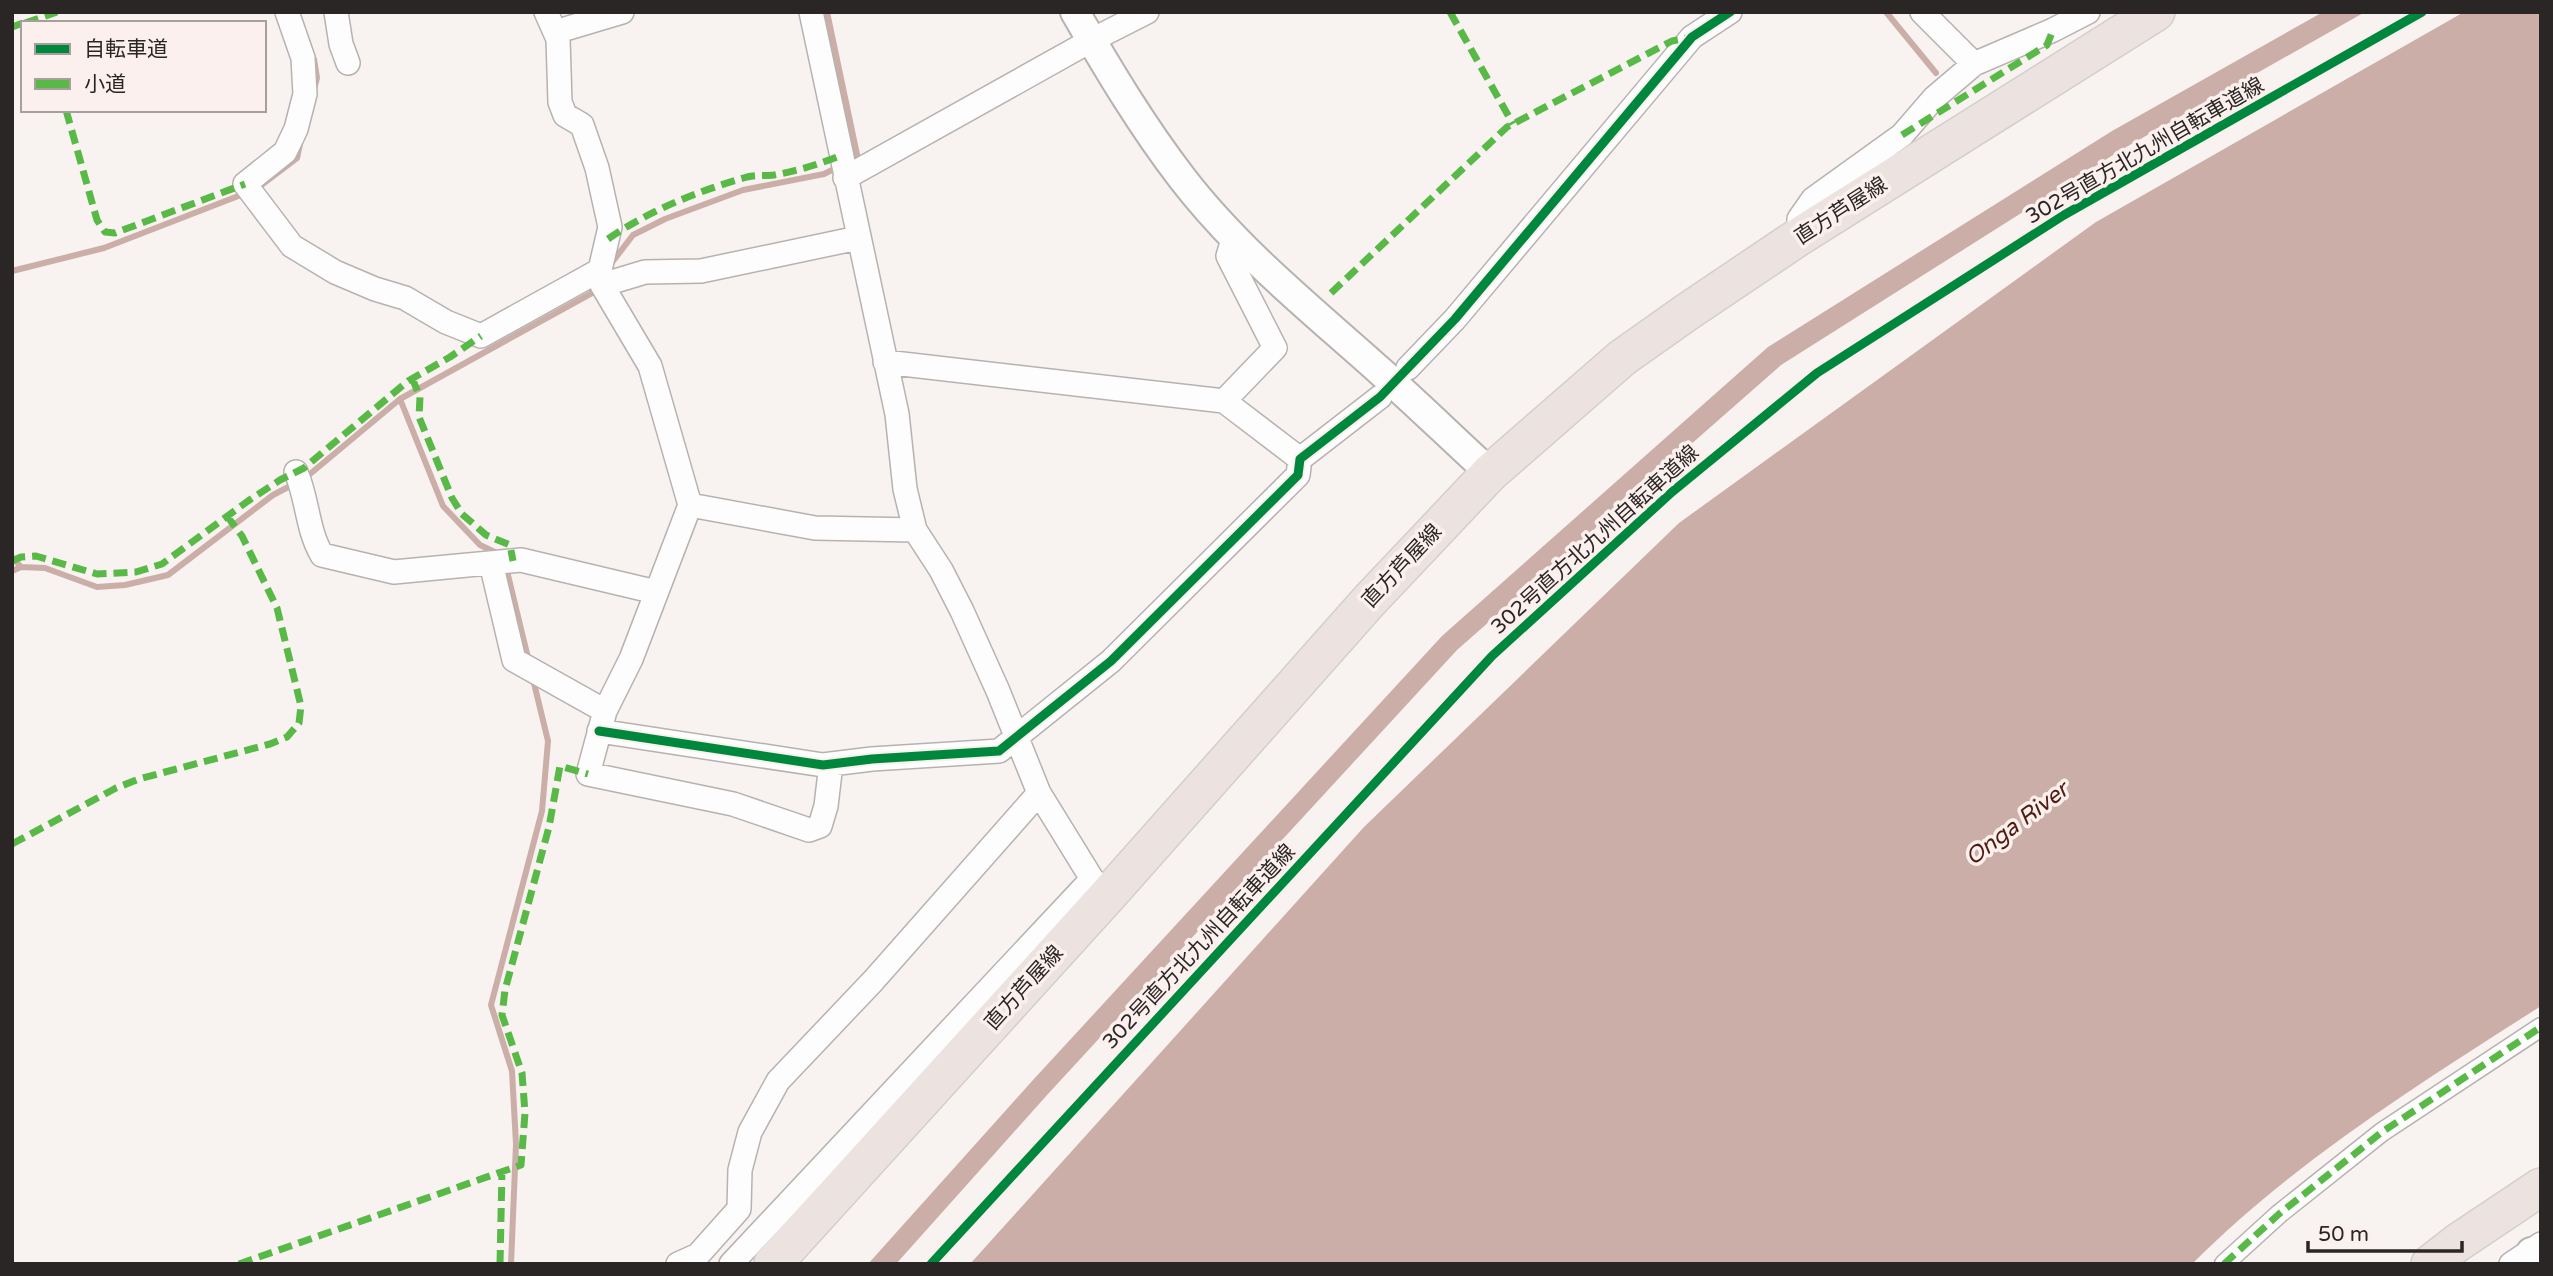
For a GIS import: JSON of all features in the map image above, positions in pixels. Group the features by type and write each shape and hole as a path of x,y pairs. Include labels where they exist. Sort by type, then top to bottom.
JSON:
{"main road":[{"name":"直方芦屋線","path":"761,1254 1100,887 1490,473 1622,358 1800,236 2156,12"},
{"path":"2430,1264 2541,1188"}],"street":[{"path":"287,12 303,58 305,94 296,129 285,152 245,184 292,246 335,272 405,298 446,322 481,336 601,277 645,272 701,271 858,238"},
{"path":"336,12 341,44 348,63"},
{"path":"622,12 550,22 558,39 560,102 565,115 582,125 597,168 610,227 601,277 650,366 690,505 631,659 602,721 588,774 733,804 808,830 820,826 826,806 831,764"},
{"path":"811,12 897,414 905,488 915,530 941,570 962,611 1039,793 1100,887"},
{"path":"1075,12 1138,116 1183,179 1234,236 1304,305 1490,473"},
{"path":"845,178 1147,12"},
{"path":"1408,369 1455,319 1692,37 1730,12"},
{"path":"1922,12 1974,64"},
{"path":"1800,236 1799,219 1813,199 1902,135 1934,97 1974,64 2088,12"},
{"path":"1224,401 1275,348 1228,256 1234,236"},
{"path":"885,362 1224,401 1300,459"},
{"path":"491,563 514,660 602,721 823,765 999,751 1111,661 1298,475 1300,459 1380,397"},
{"path":"296,472 304,491 313,540 322,555 394,572 521,560 656,592"},
{"path":"690,505 815,528 915,530"},
{"path":"731,1264 761,1254 740,1209 740,1170 750,1132 778,1081 873,981 1039,793"},
{"path":"2224,1264 2279,1214 2382,1132 2541,1027"},
{"path":"678,1264 698,1255 740,1209"}],"water":[{"path":"2323,12 2365,12 2121,150 1781,365 1457,650 1048,1094 896,1264 868,1264 1033,1080 1442,636 1768,347 2112,131"},
{"name":"Onga River","path":"2464,12 2541,12 2541,1006 2359,1126 2273,1191 2192,1264 970,1264 1364,827 1679,523 2096,222"}],"waterway":[{"path":"827,12 858,159 855,160"},
{"path":"1886,12 1936,73"},
{"path":"314,59 317,78 314,89"},
{"path":"256,189 297,158 300,144"},
{"path":"610,265 633,235 665,219 743,190 824,174 838,167"},
{"path":"12,271 104,248 246,193"},
{"path":"304,479 400,399 592,293 596,286"},
{"path":"400,399 443,506 480,545 501,555"},
{"path":"12,571 21,567 45,568 97,587 125,585 168,575 273,495 294,484"},
{"path":"12,557 21,567"},
{"path":"506,567 529,662"},
{"path":"511,1264 516,1144 512,1071 491,1005 542,811 548,741 533,679"}],"marked path":[{"path":"31,21 57,12"},
{"path":"1450,12 1513,124"},
{"path":"12,27 21,24"},
{"path":"1902,135 2047,45 2053,30"},
{"path":"1331,293 1507,127 1672,41 1692,37"},
{"path":"67,112 97,220 105,232 115,233 245,184"},
{"path":"608,239 658,210 711,189 747,177 800,169 842,155"},
{"path":"12,561 36,556 97,574 136,572 162,564 248,501 304,468 408,381 481,336"},
{"path":"412,378 420,397 419,417 452,498 462,514 486,535 510,545 513,561"},
{"path":"12,844 116,788 139,779 270,744 287,737 299,723 301,706 277,608 242,536 227,516"},
{"path":"239,1264 521,1165 525,1113 522,1073 502,1015 505,990 549,827 560,766 588,774"},
{"path":"2224,1264 2279,1214 2382,1132 2541,1027"},
{"path":"500,1264 502,1171"}],"cycle path":[{"path":"599,731 823,765 999,751 1111,661 1298,475 1300,459 1380,397 1455,319 1692,37 1730,12"},
{"name":"302号直方北九州自転車道線","path":"931,1264 1492,656 1672,492 1817,373 2064,215 2422,12"}]}
